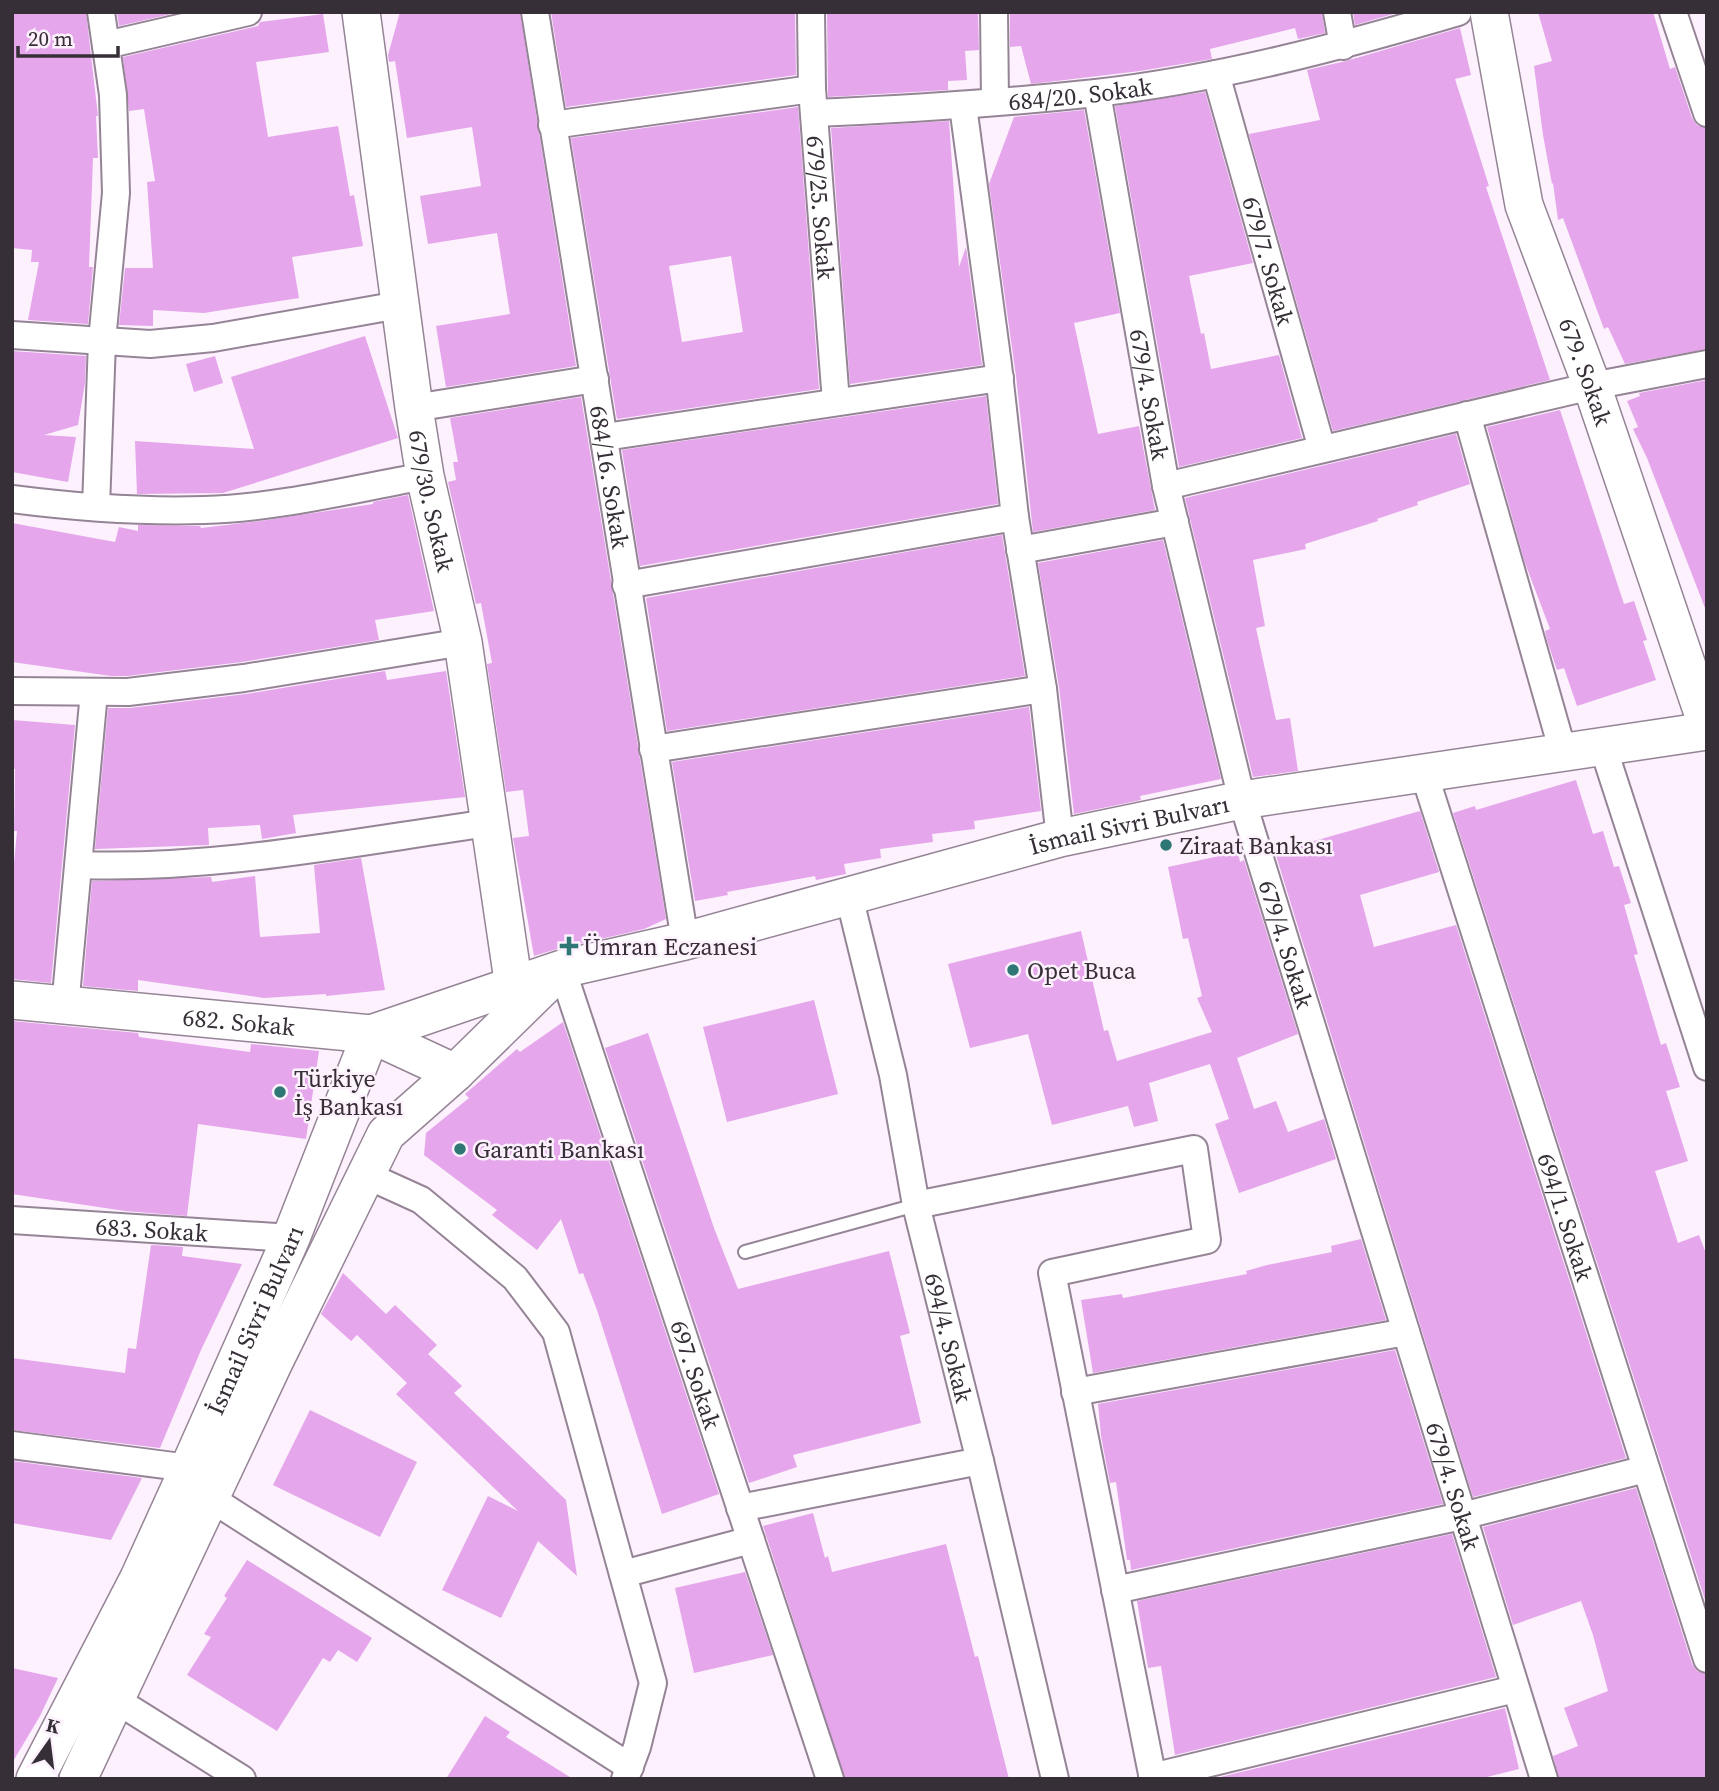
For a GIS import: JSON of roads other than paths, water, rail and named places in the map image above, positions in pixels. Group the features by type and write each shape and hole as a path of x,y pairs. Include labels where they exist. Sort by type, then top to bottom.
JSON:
{"main road":[{"name":"679/30. Sokak","path":"361,12 414,408 425,476 463,642 514,987"},
{"name":"679. Sokak","path":"1489,12 1524,205 1592,386 1707,725"},
{"name":"İsmail Sivri Bulvarı","path":"35,1779 139,1578 189,1468 291,1238 371,1034 562,969 685,941 1060,838 1242,800 1707,731"},
{"name":"İsmail Sivri Bulvarı","path":"78,1779 386,1134 455,1073 562,969"},
{"name":"682. Sokak","path":"12,1000 371,1034 455,1073"}],"street":[{"path":"96,507 102,341 116,193 113,95 101,12"},
{"path":"106,45 248,12"},
{"name":"684/16. Sokak","path":"535,12 685,941"},
{"name":"679/25. Sokak","path":"811,12 814,101 836,402"},
{"path":"994,12 995,101"},
{"path":"1337,12 1343,46"},
{"name":"684/20. Sokak","path":"552,125 814,101 963,106 1097,93 1216,74 1343,46 1458,12"},
{"path":"1673,12 1695,40 1707,113"},
{"name":"679/7. Sokak","path":"1216,74 1322,449"},
{"name":"679/4. Sokak","path":"1097,93 1166,486 1242,800 1544,1779"},
{"path":"963,106 1000,378 1015,517 1043,689 1060,838"},
{"path":"12,335 150,344 213,338 399,305"},
{"path":"1166,486 1592,386 1707,364"},
{"path":"605,437 1000,378"},
{"path":"414,408 595,379"},
{"path":"1467,415 1563,752"},
{"path":"12,499 96,507 205,510 240,507 425,476"},
{"path":"626,585 1015,517"},
{"path":"1020,550 1175,522"},
{"path":"12,691 128,692 244,678 463,642"},
{"path":"653,749 1043,689"},
{"path":"65,1007 94,692"},
{"path":"1602,747 1707,1067"},
{"name":"694/1. Sokak","path":"1424,773 1707,1659"},
{"path":"79,865 135,867 217,862 489,823"},
{"name":"694/4. Sokak","path":"849,896 893,1074 916,1205 1055,1779"},
{"name":"697. Sokak","path":"562,969 830,1779"},
{"path":"916,1205 1194,1149 1207,1240 1052,1273 1153,1778 1515,1689"},
{"path":"210,1498 628,1773 653,1683 556,1332 515,1278 432,1209 421,1200 366,1175"},
{"name":"683. Sokak","path":"12,1220 291,1238"},
{"path":"1075,1392 1406,1332"},
{"path":"12,1445 189,1468"},
{"path":"740,1508 980,1461"},
{"path":"1115,1590 1462,1516 1646,1469"},
{"path":"623,1574 751,1540"},
{"path":"116,1700 242,1779"}],"lane":[{"path":"745,1252 916,1205"}],"place":[{"name":"Ziraat Bankası","path":"1166,845"},
{"name":"Ümran Eczanesi","path":"569,946"},
{"name":"Opet Buca","path":"1013,970"},
{"name":"Türkiye İş Bankası","path":"280,1092"},
{"name":"Garanti Bankası","path":"460,1149"}]}
